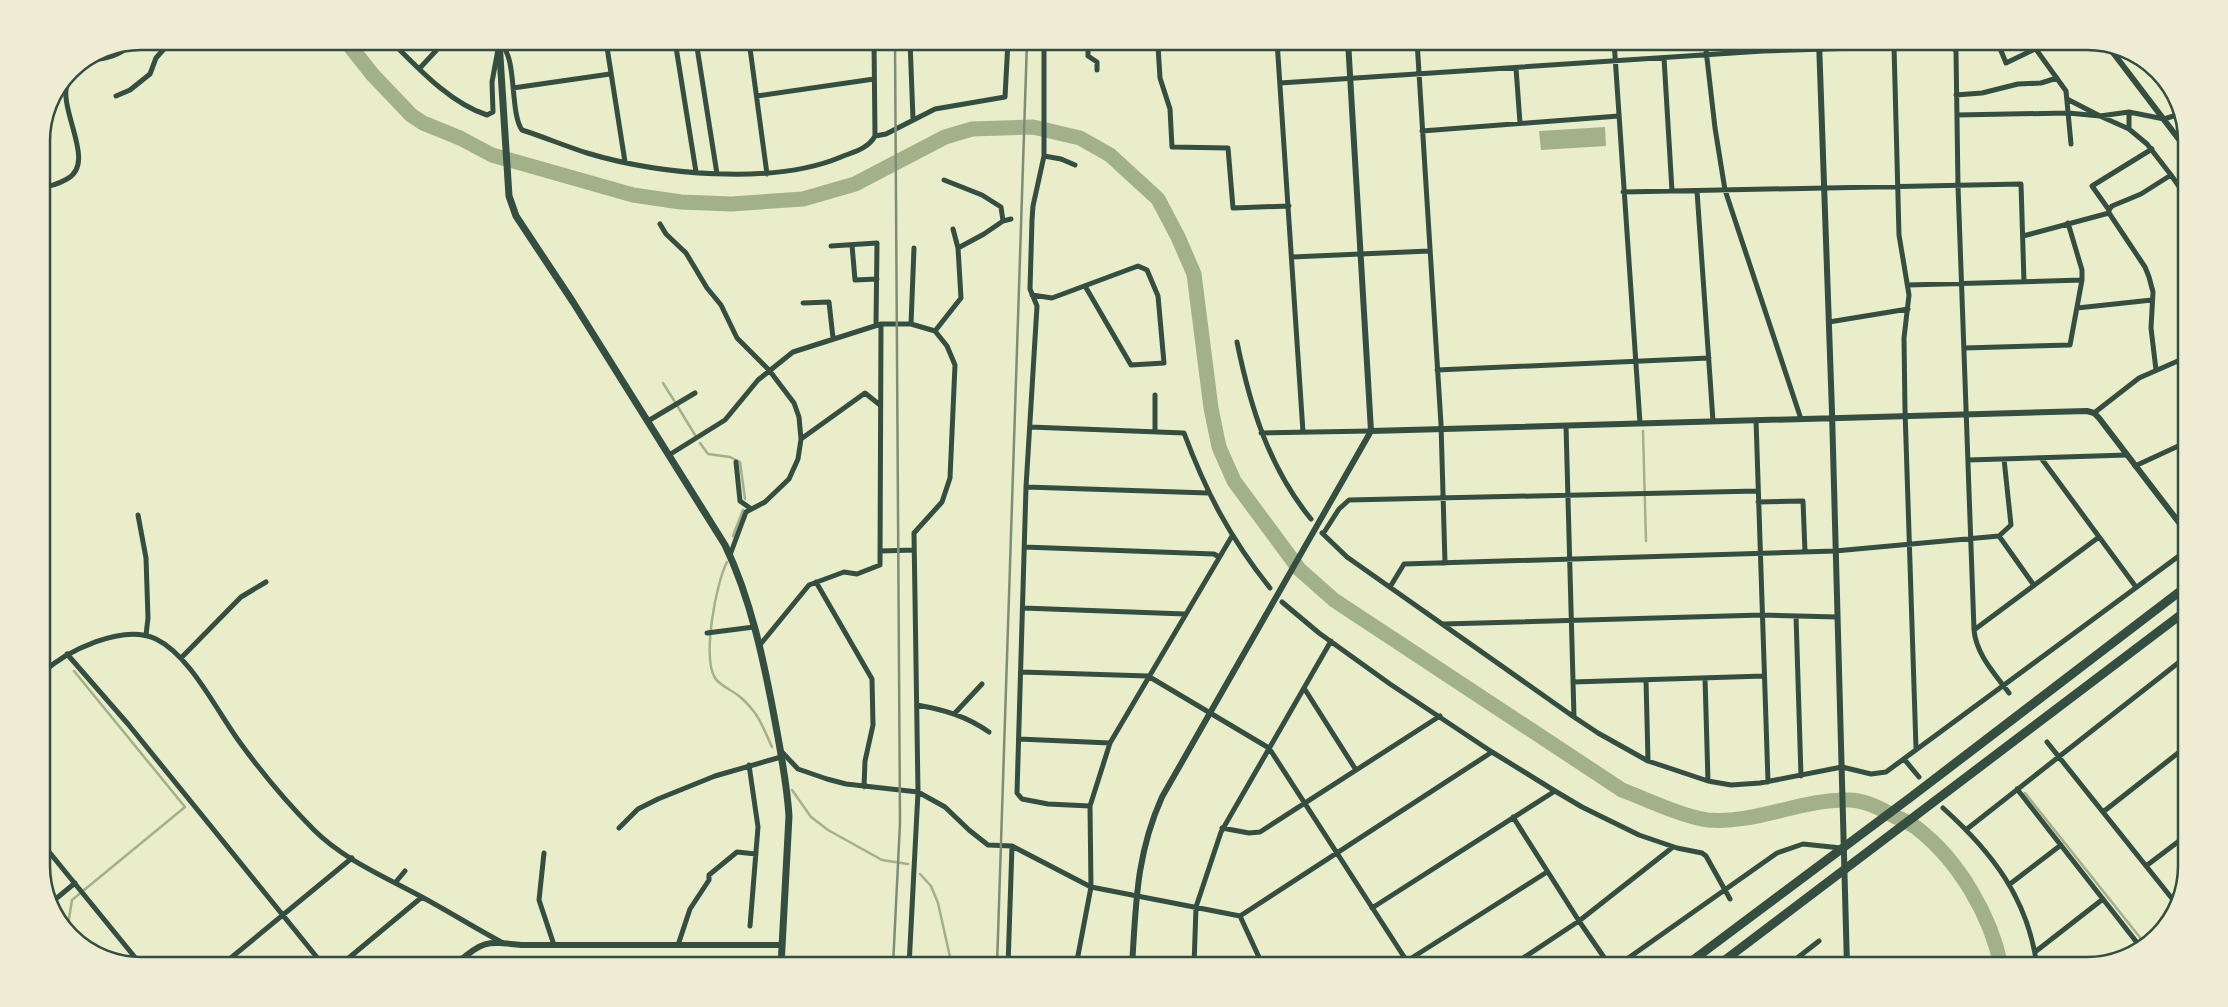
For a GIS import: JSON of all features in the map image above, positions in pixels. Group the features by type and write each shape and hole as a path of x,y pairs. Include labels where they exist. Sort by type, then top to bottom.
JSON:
{"highway":[{"path":"1697,957 1911,797 2178,593"},
{"path":"1729,957 2178,617"}],"main road":[{"path":"500,50 509,196 516,216 648,421 730,555 754,627 781,753 789,816 781,957"}],"street":[{"path":"116,96 130,90 150,74 156,58 163,50"},
{"path":"399,50 419,69 454,97 487,116 493,112 492,82 498,50"},
{"path":"419,69 437,50"},
{"path":"506,50 517,119 522,130 587,153 624,162 716,174 767,174 788,172 820,164 871,143 875,136 874,50"},
{"path":"607,50 624,162"},
{"path":"676,50 696,172"},
{"path":"697,50 716,174"},
{"path":"750,50 767,174"},
{"path":"910,50 913,118"},
{"path":"875,136 886,134 935,108 1005,98 1008,50"},
{"path":"1044,50 1044,155 1029,220 1030,289 1037,306 1026,487 1017,793 1022,799 1048,804 1090,806"},
{"path":"1088,50 1088,56 1097,62 1097,70"},
{"path":"1158,50 1160,78 1170,109 1172,147 1228,148 1233,208 1288,206"},
{"path":"1278,50 1303,432"},
{"path":"1133,957 1140,865 1150,825 1162,797 1209,711 1371,430 1348,50"},
{"path":"1417,50 1441,428 1445,563"},
{"path":"1615,50 1640,423"},
{"path":"1707,50 1715,128 1725,190 1801,419"},
{"path":"1280,83 1800,50"},
{"path":"1819,50 1832,418 1847,957"},
{"path":"1894,50 1899,235 1908,285 1908,309 1904,338 1905,416 1916,748"},
{"path":"1955,50 1958,186 1967,413 1969,538 1974,630 1976,645 2009,693"},
{"path":"2001,50 2006,62 2033,50"},
{"path":"2036,50 2066,91 2070,144"},
{"path":"2114,54 2178,139"},
{"path":"1664,58 1672,191"},
{"path":"1516,68 1520,123"},
{"path":"513,88 610,74"},
{"path":"1956,95 1982,93 2018,84 2041,83 2057,78"},
{"path":"757,96 874,79"},
{"path":"50,185 62,182 75,175 79,166 80,155 69,117 67,88"},
{"path":"2067,99 2129,129 2152,149 2178,185"},
{"path":"2129,112 2129,129"},
{"path":"1957,115 2068,113 2100,116 2129,112 2164,119 2174,116"},
{"path":"1422,131 1619,116"},
{"path":"2152,149 2092,186 2145,267 2152,292 2151,328 2156,370"},
{"path":"1044,155 1075,165"},
{"path":"2023,236 2109,211 2112,206 2141,194 2171,175"},
{"path":"944,180 982,194 1001,207 1003,221"},
{"path":"1623,192 1898,188 2021,184 2024,282"},
{"path":"1697,191 1713,421"},
{"path":"958,248 1003,221 1010,219"},
{"path":"1964,348 2070,345 2082,280 2082,270 2068,222"},
{"path":"660,224 666,234 686,253 707,288 721,305 737,338 769,370 794,402 799,417 801,439 798,458 789,479 766,502 750,508 746,512 730,555"},
{"path":"936,331 961,298 958,248 953,229"},
{"path":"759,646 805,589 816,582 844,572 857,574 880,565 877,243 831,246"},
{"path":"852,245 855,280 877,279"},
{"path":"911,324 914,248"},
{"path":"1292,258 1429,251"},
{"path":"1032,295 1052,298 1138,266 1147,270 1158,296 1164,363 1131,365 1085,286"},
{"path":"1908,285 2082,280"},
{"path":"2077,308 2152,300"},
{"path":"803,303 829,302 833,338"},
{"path":"1829,322 1908,309"},
{"path":"669,455 725,420 758,380 793,352 878,324 911,324 936,331 947,346 955,365 950,478 942,502 914,533 918,792 909,957"},
{"path":"1237,342 1261,433 1281,476 1311,519"},
{"path":"1437,370 1709,358"},
{"path":"2094,413 2139,378 2178,361"},
{"path":"648,421 695,393"},
{"path":"801,439 865,393 880,405"},
{"path":"1155,395 1155,431"},
{"path":"1261,433 2086,411 2094,413 2178,521"},
{"path":"1756,420 1768,782"},
{"path":"1566,426 1574,717"},
{"path":"1030,427 1184,433 1208,493 1250,564 1270,588"},
{"path":"2135,466 2178,446"},
{"path":"1968,460 2127,456"},
{"path":"2041,458 2136,587"},
{"path":"1390,587 1404,564 1835,551 2000,536 2011,525 2004,459"},
{"path":"736,462 740,500 750,508"},
{"path":"1026,487 1208,493"},
{"path":"1758,491 1349,500 1339,509 1323,534 1347,557 1574,717 1648,761 1708,781 1731,785 1768,782 1842,767 1879,774 1904,758 2178,557"},
{"path":"1758,502 1803,501 1804,552"},
{"path":"138,515 146,558 148,618 146,635"},
{"path":"1078,957 1091,887 1090,806 1110,743 1232,536"},
{"path":"2000,536 2033,584"},
{"path":"1974,630 2033,584 2099,537"},
{"path":"1024,547 1214,554 1219,557"},
{"path":"880,551 914,550"},
{"path":"181,658 241,598 266,582"},
{"path":"816,582 872,679 873,725 865,761 864,786"},
{"path":"1282,602 1331,641 1492,752 1555,791 1582,807 1639,835 1673,847 1702,853 1706,856 1730,899"},
{"path":"1023,608 1185,614"},
{"path":"1443,624 1762,615 1837,617"},
{"path":"1796,616 1801,776"},
{"path":"707,633 754,627"},
{"path":"50,668 67,654 128,634 146,635 156,639 181,658 231,730 269,780 314,830 333,847 503,943"},
{"path":"1194,957 1196,907 1222,828 1331,641"},
{"path":"67,654 128,724 317,957"},
{"path":"1967,829 2178,665"},
{"path":"1021,672 1148,676 1269,748 1404,957"},
{"path":"1573,682 1764,676"},
{"path":"1705,678 1708,781"},
{"path":"1646,680 1648,761"},
{"path":"955,713 982,684"},
{"path":"1304,688 1356,770"},
{"path":"917,705 955,713 971,719 989,732"},
{"path":"1222,828 1249,834 1260,832 1440,716"},
{"path":"1019,740 1110,743"},
{"path":"2047,742 2172,898"},
{"path":"619,828 638,809 658,799 715,776 781,753 798,769 846,784 918,792 945,807 988,845 1012,846 1091,887 1240,916 1492,752"},
{"path":"2103,812 2178,753"},
{"path":"1904,758 1919,777"},
{"path":"749,765 757,816 750,926"},
{"path":"2017,789 2137,943"},
{"path":"1372,908 1555,791"},
{"path":"1943,808 1967,829 2010,884 2026,917 2036,957"},
{"path":"1513,817 1579,922 1604,957"},
{"path":"2146,866 2178,842"},
{"path":"1630,957 1777,853 1787,848 1812,844 1844,848"},
{"path":"2010,884 2061,845"},
{"path":"1008,957 1012,846"},
{"path":"1525,957 1579,922 1673,847"},
{"path":"50,852 134,956"},
{"path":"678,945 690,909 709,880 709,875 737,852 756,854"},
{"path":"544,853 539,900 554,945"},
{"path":"232,957 352,858"},
{"path":"395,883 405,871"},
{"path":"1417,957 1547,872"},
{"path":"56,898 75,882"},
{"path":"350,957 422,897"},
{"path":"2036,952 2103,899"},
{"path":"1240,916 1259,957"},
{"path":"1798,957 1819,940"},
{"path":"465,957 480,945 503,943 554,945 782,945"}],"shaded area":[{"path":"1605,127 1606,146 1541,150 1539,131"}],"waterway":[{"path":"353,50 372,74 411,115 423,123 460,138 492,155 633,195 681,202 731,204 803,199 855,184 945,137 972,129 1033,127 1080,138 1110,155 1158,199 1178,237 1194,274 1211,408 1219,447 1234,481 1299,569 1334,600 1622,790 1676,812 1708,820 1744,818 1813,803 1849,800 1871,805 1912,825 1933,842 1960,873 1990,928 1999,957"},
{"path":"663,383 675,402"},
{"path":"678,407 695,435"},
{"path":"1643,431 1646,541"},
{"path":"700,443 708,454 730,457 740,462 745,499"},
{"path":"733,536 743,510"},
{"path":"727,562 719,586 712,620 710,638 711,668 717,681 739,696 751,708 759,719 772,747"},
{"path":"69,921 72,900 185,807 74,671"},
{"path":"792,790 811,817 828,830 882,860 908,864"},
{"path":"2025,793 2141,939"},
{"path":"920,874 931,886 938,903 950,957"}],"railway":[{"path":"893,957 900,823 895,50"},
{"path":"997,957 1027,50"}]}
